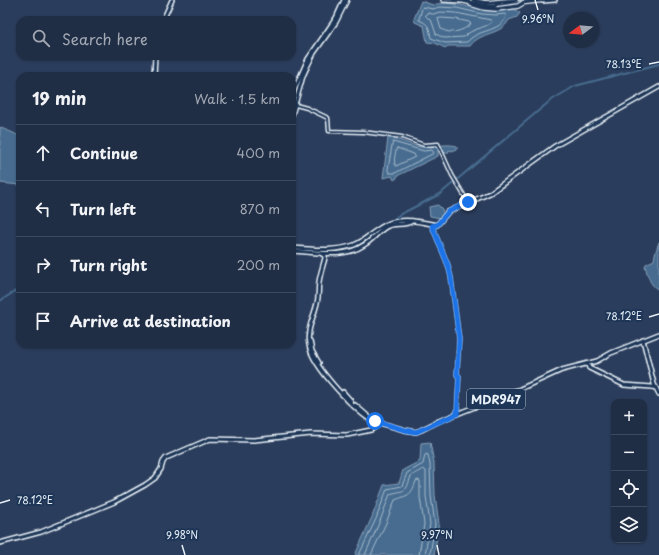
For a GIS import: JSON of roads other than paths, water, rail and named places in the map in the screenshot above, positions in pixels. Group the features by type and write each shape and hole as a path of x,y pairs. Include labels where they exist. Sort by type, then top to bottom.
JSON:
{"highway":[{"path":"457,0 484,8 518,6 522,2"},
{"path":"457,0 486,6 503,6 522,2 545,0"},
{"path":"468,0 491,5 530,0"},
{"path":"486,3 516,0"}],"main road":[{"path":"165,16 172,0"},
{"path":"296,85 308,59 336,18 346,0"},
{"path":"296,96 311,59 336,22 346,0"},
{"path":"443,0 457,0 491,8 555,0"},
{"path":"473,0 486,3 522,2"},
{"path":"154,72 155,60"},
{"path":"326,253 356,244 389,223 408,220 437,225 448,212 490,193 555,146 659,87"},
{"path":"296,250 334,254 344,252 363,246 381,229 412,221"},
{"path":"296,250 334,254"},
{"path":"326,253 319,301 310,334 312,351 323,368 342,391 369,417 378,424 402,431 405,430"},
{"name":"MDR947","path":"378,424 416,432 457,414 505,396 562,370 597,361 611,353 659,334"},
{"path":"643,340 659,394"},
{"path":"586,364 589,368 624,385 656,388"},
{"path":"0,543 41,532 114,502 155,478 161,470 163,462 166,458 208,439 254,440 311,434 342,436 365,432 374,428 378,424"}],"street":[{"path":"296,105 328,118 329,131 364,132 395,136 424,145 438,144 454,178 468,202"},
{"path":"437,225 432,226 448,265 457,315 459,339 457,414"}],"water":[{"path":"421,1 433,5 445,3 486,11 514,9 520,13 517,17 509,20 506,25 479,38 470,46 448,46 445,48 435,43 427,42 424,26 415,22 414,19"},
{"path":"0,127 16,135 16,185 0,183"},
{"path":"388,138 421,147 448,145 457,146 457,149 452,151 449,150 448,153 444,153 442,148 438,149 438,156 397,176 394,180 392,176 383,178"},
{"path":"438,205 442,209 444,215 440,218 430,216 429,207"},
{"path":"659,242 659,290 651,283 645,266 654,260"},
{"path":"430,442 434,463 435,495 439,524 434,555 355,555 384,485 399,483 403,470 420,461 421,443"}],"waterway":[{"path":"390,222 399,215 440,194 550,101 575,86 659,64"},
{"path":"303,250 332,251 353,248 360,245 377,231"},
{"path":"0,301 16,291"}]}
